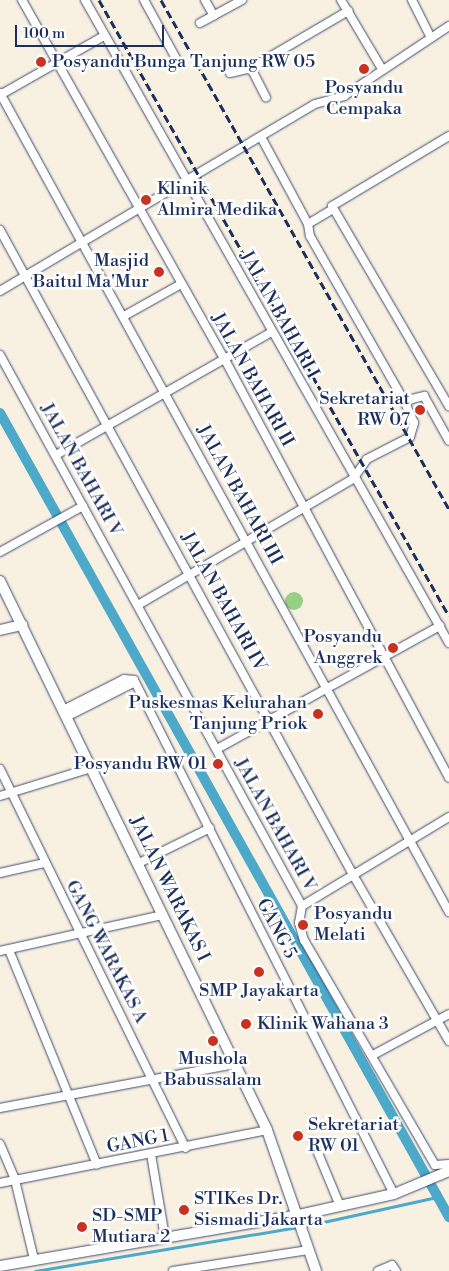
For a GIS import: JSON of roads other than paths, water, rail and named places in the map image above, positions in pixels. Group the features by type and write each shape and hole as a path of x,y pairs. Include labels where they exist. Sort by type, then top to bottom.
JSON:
{"street":[{"name":"JALAN BAHARI II","path":"22,0 139,212 224,358 449,778"},
{"name":"JALAN BAHARI I","path":"85,0 353,479 449,643"},
{"path":"144,0 178,62"},
{"path":"205,0 214,16"},
{"path":"200,23 242,0"},
{"path":"341,0 382,68"},
{"path":"412,0 431,38"},
{"path":"230,73 251,68 348,11"},
{"path":"0,291 187,184 320,101 344,96 382,68 449,26"},
{"path":"0,94 104,36"},
{"path":"251,68 266,98"},
{"name":"JALAN BAHARI III","path":"0,94 84,243 449,912"},
{"path":"449,136 332,205 449,406"},
{"path":"138,605 303,506 353,479 367,459 381,455 414,433 404,401 310,236 308,224 261,137"},
{"path":"308,224 333,209"},
{"name":"JALAN BAHARI IV","path":"0,230 272,721 352,874 449,1041"},
{"path":"124,316 181,284"},
{"path":"56,455 272,332"},
{"name":"JALAN BAHARI V","path":"0,355 302,906 299,923 304,940 373,1055 434,1165 449,1164"},
{"path":"404,401 424,396 438,387"},
{"path":"424,396 449,441"},
{"path":"0,552 56,524 83,506"},
{"name":"JALAN WARAKAS I","path":"0,581 140,863 163,915 267,1130 316,1271"},
{"path":"0,630 22,625"},
{"path":"217,750 272,721 326,688 384,659 440,626"},
{"name":"GANG 5","path":"64,713 134,680 394,1194"},
{"path":"0,796 92,768"},
{"name":"GANG WARAKAS A","path":"0,769 44,864 83,934 152,1081 186,1148"},
{"path":"302,906 449,817"},
{"path":"140,863 210,828"},
{"path":"0,874 44,864"},
{"path":"0,952 163,915"},
{"path":"9,950 96,1165"},
{"path":"373,1055 449,1014"},
{"path":"0,1108 70,1097 235,1064"},
{"name":"GANG 1","path":"0,1183 186,1148 267,1130"},
{"path":"313,1141 340,1206"},
{"path":"0,1144 15,1180 34,1258"},
{"path":"151,1154 165,1238"},
{"path":"0,1266 34,1258 299,1218 340,1206 409,1190 449,1171"},
{"path":"173,1271 308,1250"},
{"path":"378,1271 392,1264 396,1271"}],"waterway":[{"path":"0,413 449,1217"},
{"path":"35,1271 305,1226 437,1197"}],"railway":[{"path":"99,0 449,616"},
{"path":"161,0 449,509"}],"place":[{"name":"Posyandu Bunga Tanjung RW 05","path":"41,62"},
{"name":"Posyandu Cempaka","path":"364,69"},
{"name":"Klinik Almira Medika","path":"146,200"},
{"name":"Masjid Baitul Ma'Mur","path":"159,272"},
{"name":"Sekretariat RW 07","path":"420,410"},
{"name":"Posyandu Anggrek","path":"393,648"},
{"name":"Puskesmas Kelurahan Tanjung Priok","path":"318,714"},
{"name":"Posyandu RW 01","path":"218,764"},
{"name":"Posyandu Melati","path":"303,925"},
{"name":"SMP Jayakarta","path":"259,972"},
{"name":"Klinik Wahana 3","path":"246,1024"},
{"name":"Mushola Babussalam","path":"213,1041"},
{"name":"Sekretariat RW 01","path":"298,1136"},
{"name":"STIKes Dr. Sismadi Jakarta","path":"184,1210"},
{"name":"SD-SMP Mutiara 2","path":"82,1227"}]}
